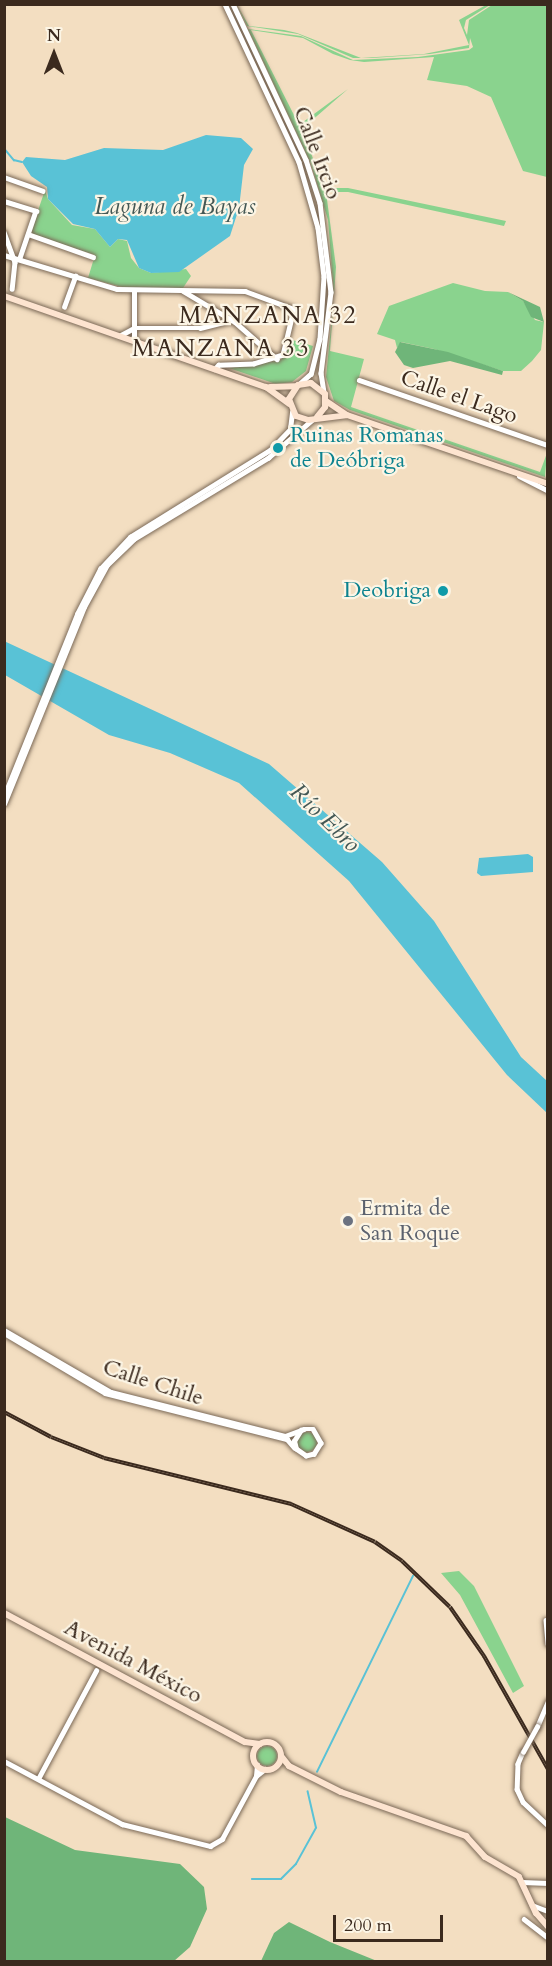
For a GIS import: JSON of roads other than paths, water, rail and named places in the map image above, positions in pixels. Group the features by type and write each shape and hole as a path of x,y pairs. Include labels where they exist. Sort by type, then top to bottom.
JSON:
{"main road":[{"path":"4,296 266,387 289,404"},
{"path":"266,387 311,383 325,398 347,415 546,482"},
{"path":"298,385 290,393 289,404 292,412 302,419 347,415"},
{"path":"316,418 325,398"},
{"name":"Avenida México","path":"4,1613 245,1742 260,1744"},
{"name":"Avenida México","path":"245,1742 253,1753"},
{"path":"289,1766 265,1769 257,1765 253,1753 260,1744 273,1744 289,1766 341,1792 406,1812 461,1833 522,1882 532,1905 548,1927"},
{"path":"275,1767 280,1755"}],"street":[{"name":"Calle Ircio","path":"225,4 299,162 315,214 322,258 323,308 311,374 298,385"},
{"name":"Calle Ircio","path":"233,4 306,160 320,203 331,292 321,373 325,398"},
{"path":"4,177 43,191"},
{"path":"4,201 36,211 17,257 12,289"},
{"path":"4,232 17,257"},
{"path":"28,234 93,257"},
{"path":"4,255 134,291 245,291 293,308 284,352 277,359 219,365 214,369"},
{"path":"64,307 75,276"},
{"path":"134,291 134,341"},
{"path":"182,291 233,321 277,359"},
{"path":"122,337 134,328 200,328 225,318"},
{"name":"Calle el Lago","path":"359,380 548,445"},
{"path":"228,481 270,450 290,429 292,412"},
{"path":"4,796 73,630 95,584 116,555 134,539 273,455 295,433 316,418"},
{"path":"510,471 548,491"},
{"path":"546,482 548,491"},
{"path":"4,804 73,630"},
{"name":"Calle Chile","path":"4,1332 111,1392 267,1432 289,1436 301,1430"},
{"name":"Calle Chile","path":"4,1332 105,1393 286,1439 296,1449"},
{"path":"301,1430 316,1432 320,1447 310,1455 296,1449 295,1437 301,1430"},
{"path":"546,1620 548,1644"},
{"path":"38,1779 96,1671"},
{"path":"548,1701 518,1764 517,1789 523,1802 548,1825"},
{"path":"4,1761 122,1824 210,1846 222,1839 256,1776 257,1765"},
{"path":"256,1776 265,1769"},
{"path":"522,1882 547,1883"},
{"path":"532,1905 548,1911"},
{"path":"524,1919 546,1935"}],"water":[{"name":"Laguna de Bayas","path":"206,135 241,138 253,149 244,165 239,208 230,236 179,272 151,273 139,268 127,240 118,239 110,247 95,229 73,224 48,199 47,187 31,176 22,162 26,157 65,160 104,148 163,150"},
{"name":"Río Ebro","path":"4,641 269,764 382,862 434,921 521,1057 547,1081 547,1113 507,1075 349,881 239,783 170,753 109,735 5,675"},
{"path":"528,854 533,857 533,872 481,876 477,873 479,858"}],"waterway":[{"path":"4,148 14,160 22,162"},
{"path":"317,1772 413,1576"},
{"path":"252,1879 281,1879 296,1864 316,1828 308,1792"}],"railway":[{"path":"4,1412 51,1437 104,1458 291,1504 375,1542 402,1561 450,1607 484,1656 548,1769"}],"place":[{"name":"Ruinas Romanas de Deóbriga","path":"278,448"},
{"name":"Deobriga","path":"443,591"},
{"name":"Ermita de San Roque","path":"348,1221"}],"district":[{"name":"MANZANA 32","path":"268,316"},
{"name":"MANZANA 33","path":"221,349"}]}
